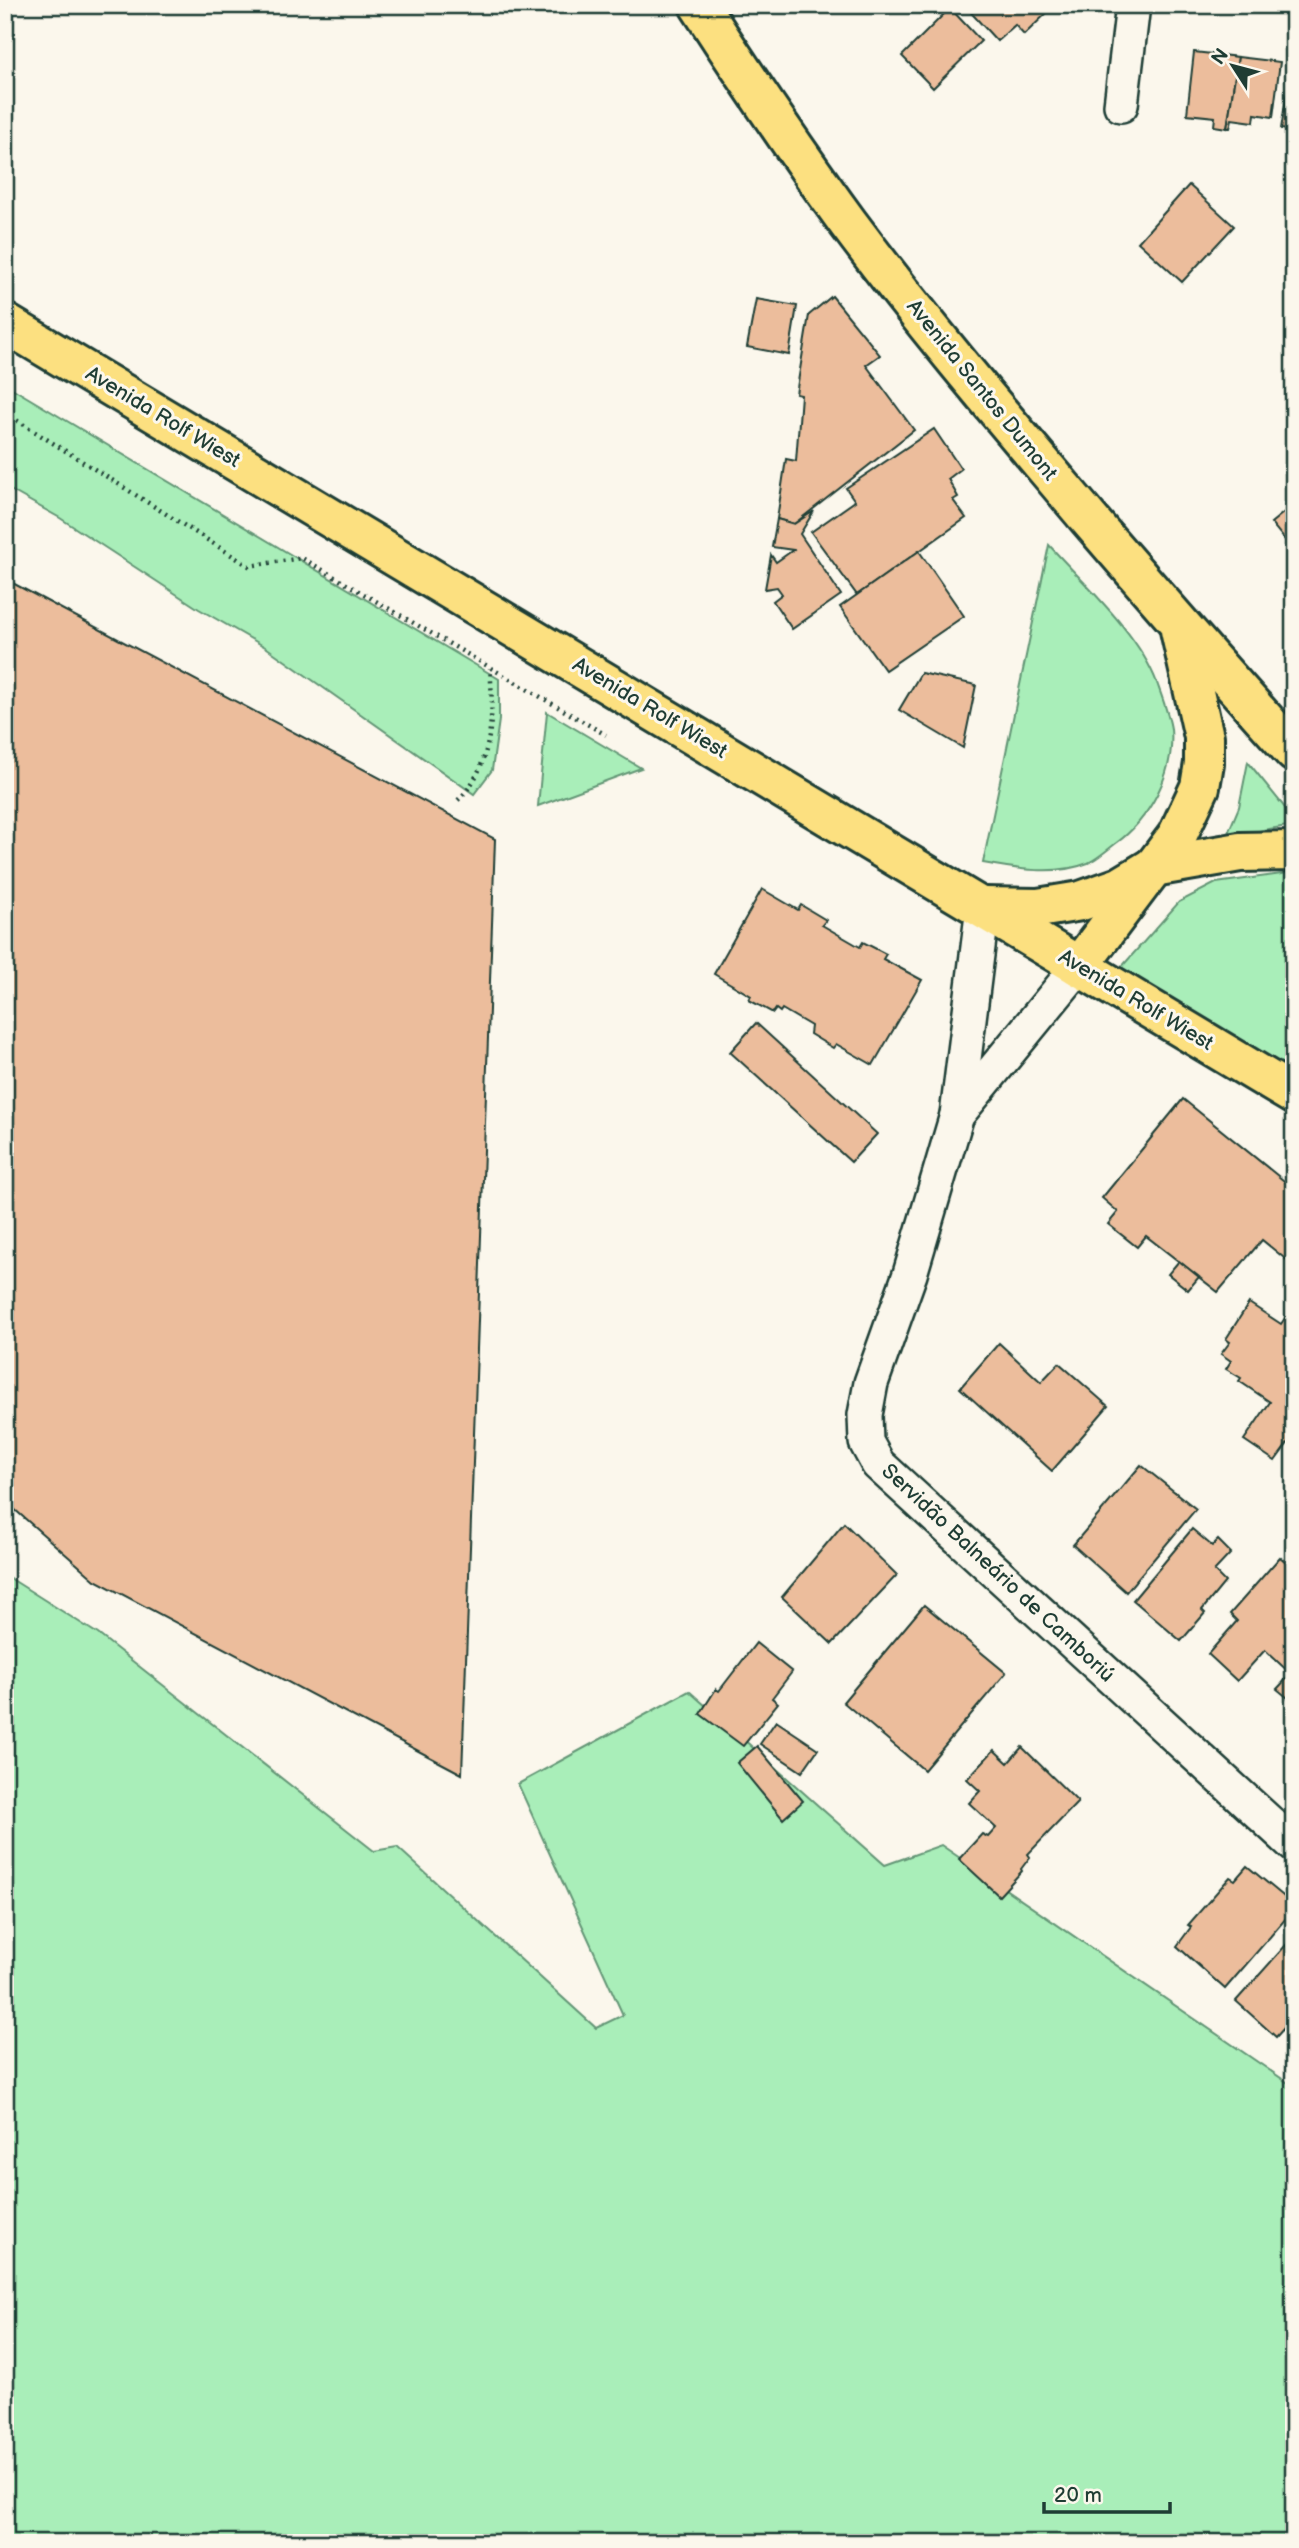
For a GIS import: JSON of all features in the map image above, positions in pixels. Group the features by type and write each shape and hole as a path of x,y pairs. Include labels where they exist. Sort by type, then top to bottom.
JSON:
{"main road":[{"name":"Avenida Santos Dumont","path":"699,5 749,82 849,223 1016,434 1179,625 1294,752"},
{"name":"Avenida Rolf Wiest","path":"5,323 1294,1095"},
{"path":"1079,966 1177,836 1200,787 1205,737 1179,625"},
{"path":"983,907 1038,908 1081,901 1119,887 1153,867 1240,852 1294,851"}],"street":[{"path":"1121,104 1133,5"},
{"name":"Servidão Balneário de Camboriú","path":"983,907 957,1115 910,1273 871,1384 864,1415 866,1442 878,1464 1294,1845"},
{"name":"Servidão Balneário de Camboriú","path":"957,1115 1079,966"}],"path":[{"path":"5,413 249,566 302,558 618,741"},
{"path":"458,800 471,787 482,763 493,706 491,668"}],"green space":[{"path":"5,384 499,679 499,720 492,770 474,794 267,648 199,609 60,518 5,487"},
{"path":"1049,545 1110,611 1138,646 1149,665 1165,706 1171,729 1171,746 1169,762 1157,794 1149,809 1127,834 1088,863 1063,869 1036,870 983,863"},
{"path":"547,712 641,768 538,806"},
{"path":"1248,762 1286,809 1294,825 1225,840 1239,807"},
{"path":"1289,873 1294,875 1294,1072 1118,971 1179,902 1216,883"},
{"path":"5,1575 98,1634 374,1851 397,1847 596,2028 623,2015 518,1784 689,1691 885,1865 941,1845 1294,2087 1294,2543 5,2543"}],"building":[{"path":"964,5 1055,5 1024,35 1015,25 997,41"},
{"path":"950,8 981,41 933,88 902,56"},
{"path":"1194,52 1238,57 1227,128 1214,126 1215,117 1187,114"},
{"path":"1238,57 1280,62 1273,117 1255,114 1254,122 1232,119 1230,128 1227,128"},
{"path":"1291,67 1294,67 1294,131 1281,129"},
{"path":"1189,185 1234,226 1182,282 1138,242"},
{"path":"832,296 880,355 866,365 914,430 794,524 777,519 786,459 796,461 801,395 796,394 809,315"},
{"path":"756,299 797,306 789,355 747,347"},
{"path":"934,429 961,469 948,479 958,497 953,500 966,518 857,595 811,532 855,501 846,488"},
{"path":"1294,504 1294,551 1271,523"},
{"path":"814,511 800,534 841,595 792,629 773,601 782,594 777,587 765,589 771,555 776,562 793,550 772,547 777,519 794,524"},
{"path":"919,551 964,616 885,670 840,607"},
{"path":"5,579 495,839 462,1774 95,1580 5,1501"},
{"path":"921,673 976,685 963,748 899,710"},
{"path":"762,889 798,910 801,905 826,920 822,925 860,947 863,942 886,954 883,959 922,980 873,1065 836,1044 833,1048 810,1034 811,1026 782,1009 780,1012 776,1009 773,1013 749,1000 751,996 714,974"},
{"path":"756,1023 877,1134 851,1162 730,1052"},
{"path":"1183,1099 1294,1189 1294,1201 1291,1204 1294,1207 1294,1266 1262,1240 1218,1292 1146,1236 1137,1247 1108,1224 1118,1212 1102,1198"},
{"path":"1179,1261 1199,1277 1188,1290 1168,1274"},
{"path":"1249,1303 1281,1324 1294,1305 1294,1435 1275,1461 1244,1440 1270,1402 1226,1369 1231,1361 1221,1354 1230,1342 1226,1339"},
{"path":"999,1343 1041,1382 1059,1363 1108,1406 1052,1471 960,1388"},
{"path":"1141,1465 1196,1509 1126,1592 1073,1545"},
{"path":"844,1523 897,1575 832,1644 782,1597"},
{"path":"1192,1529 1212,1546 1218,1540 1231,1553 1214,1571 1225,1582 1202,1610 1205,1613 1181,1641 1133,1600"},
{"path":"1280,1557 1294,1569 1294,1703 1277,1689 1291,1674 1265,1650 1237,1681 1208,1654 1237,1621 1230,1614"},
{"path":"924,1605 1006,1673 924,1770 843,1702"},
{"path":"756,1643 792,1672 772,1698 778,1703 743,1746 700,1714 716,1689 719,1691"},
{"path":"776,1721 818,1749 802,1772 760,1744"},
{"path":"757,1746 803,1801 783,1819 737,1763"},
{"path":"1022,1747 1078,1802 1028,1854 1030,1857 1022,1871 999,1896 959,1859 982,1834 988,1837 996,1828 969,1803 980,1791 967,1779 994,1750 1008,1763"},
{"path":"1247,1866 1294,1905 1294,1909 1225,1989 1177,1946 1191,1927 1188,1925 1230,1877 1235,1880"},
{"path":"1294,1936 1294,2017 1276,2037 1236,2001"}]}
